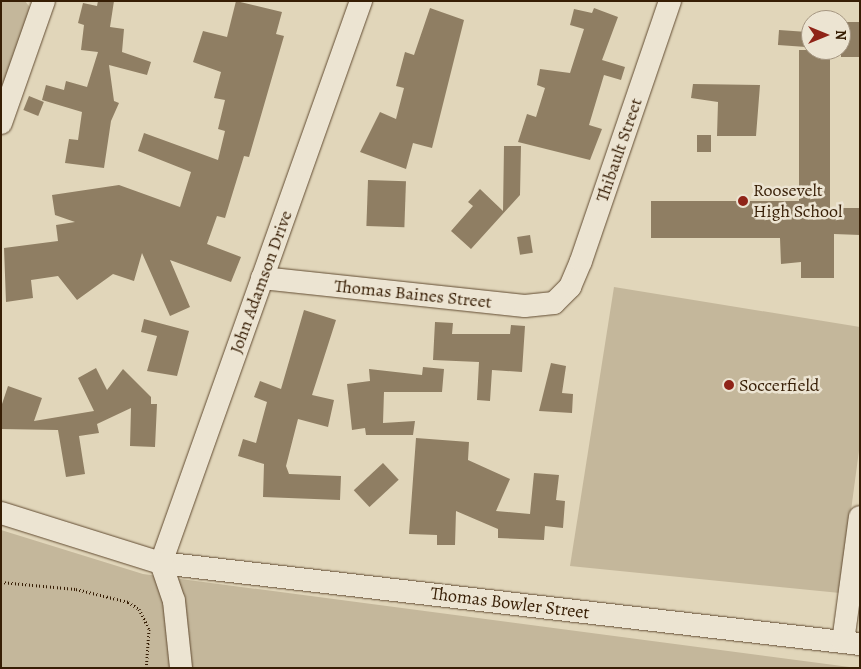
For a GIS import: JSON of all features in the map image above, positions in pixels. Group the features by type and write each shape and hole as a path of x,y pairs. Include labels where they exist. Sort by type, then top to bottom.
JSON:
{"street":[{"name":"John Adamson Drive","path":"163,570 262,278 361,1"},
{"name":"Thibault Street","path":"562,297 581,261 670,1"},
{"path":"1,123 43,2"},
{"name":"Thomas Baines Street","path":"262,278 525,306 543,306 562,297"},
{"name":"Thomas Bowler Street","path":"1,513 163,570 851,643"},
{"path":"851,643 860,517"},
{"path":"163,570 174,601 180,668"}],"path":[{"path":"1,582 76,589 128,602 139,609 149,630 146,668"}],"shaded area":[{"path":"1,1 25,1 32,10 1,98"},
{"name":"Soccerfield","path":"614,287 860,327 860,443 840,593 570,566"},
{"path":"1,530 143,574 857,668 1,668"}],"building":[{"path":"98,1 114,1 110,27 124,29 122,52 151,62 147,75 109,65 114,101 119,103 111,121 104,168 65,163 69,139 78,140 82,112 42,100 46,85 64,90 66,81 87,87 98,52 81,50 84,25 78,23 83,3 97,6"},
{"path":"236,1 282,12 276,34 284,36 249,157 244,156 225,218 217,216 207,244 241,257 231,282 170,260 190,307 170,316 142,253 134,281 113,274 77,300 58,276 31,280 33,298 6,302 4,248 58,241 56,225 75,222 55,215 52,195 119,185 180,207 191,172 138,151 144,133 218,160 225,131 218,129 225,100 214,98 221,72 193,62 203,31 227,37"},
{"path":"430,8 464,20 432,148 413,143 406,169 360,152 380,112 396,119 404,88 396,86 405,52 414,55"},
{"path":"594,8 618,17 602,60 625,67 621,80 604,75 589,125 602,129 590,160 518,142 527,114 536,117 545,88 537,85 540,69 570,73 584,29 570,25 574,9 592,13"},
{"path":"851,22 860,22 860,57 851,57"},
{"path":"779,30 801,32 801,47 778,45"},
{"path":"799,50 801,50 801,60 830,60 830,208 860,208 860,235 834,234 834,278 801,278 801,262 781,264 780,238 651,238 651,201 799,201"},
{"path":"693,84 760,85 756,136 717,136 718,102 691,98"},
{"path":"29,96 44,102 38,116 23,110"},
{"path":"697,135 711,135 711,152 697,152"},
{"path":"504,146 521,146 520,195 471,249 451,231 473,206 468,202 480,189 503,211"},
{"path":"368,180 406,181 404,227 366,226"},
{"path":"530,235 533,253 520,255 517,237"},
{"path":"304,310 336,320 312,395 334,400 328,427 298,419 286,466 289,474 341,476 340,500 263,497 264,464 238,456 243,439 256,443 267,402 254,397 260,381 281,389"},
{"path":"144,319 189,331 177,376 147,371 157,336 141,332"},
{"path":"435,322 453,323 452,334 510,334 511,325 525,326 522,372 492,370 490,401 477,400 479,362 433,360"},
{"path":"551,363 566,366 562,393 573,394 572,413 539,411"},
{"path":"423,367 444,369 442,392 384,392 383,423 415,421 413,435 366,435 365,428 352,430 347,384 370,381 369,369 422,375"},
{"path":"96,368 107,390 123,369 151,397 151,404 157,404 155,447 130,446 131,408 97,424 99,433 79,436 85,474 66,477 58,430 1,429 1,407 8,386 42,398 34,421 94,411 78,378"},
{"path":"416,438 469,442 468,460 510,479 496,511 530,514 534,473 559,475 556,500 565,501 563,528 545,526 544,540 498,538 498,529 456,511 455,545 437,545 437,535 409,534"},
{"path":"383,463 399,480 369,507 354,490"}],"place":[{"name":"Roosevelt High School","path":"743,201"},
{"name":"Soccerfield","path":"729,385"}]}
